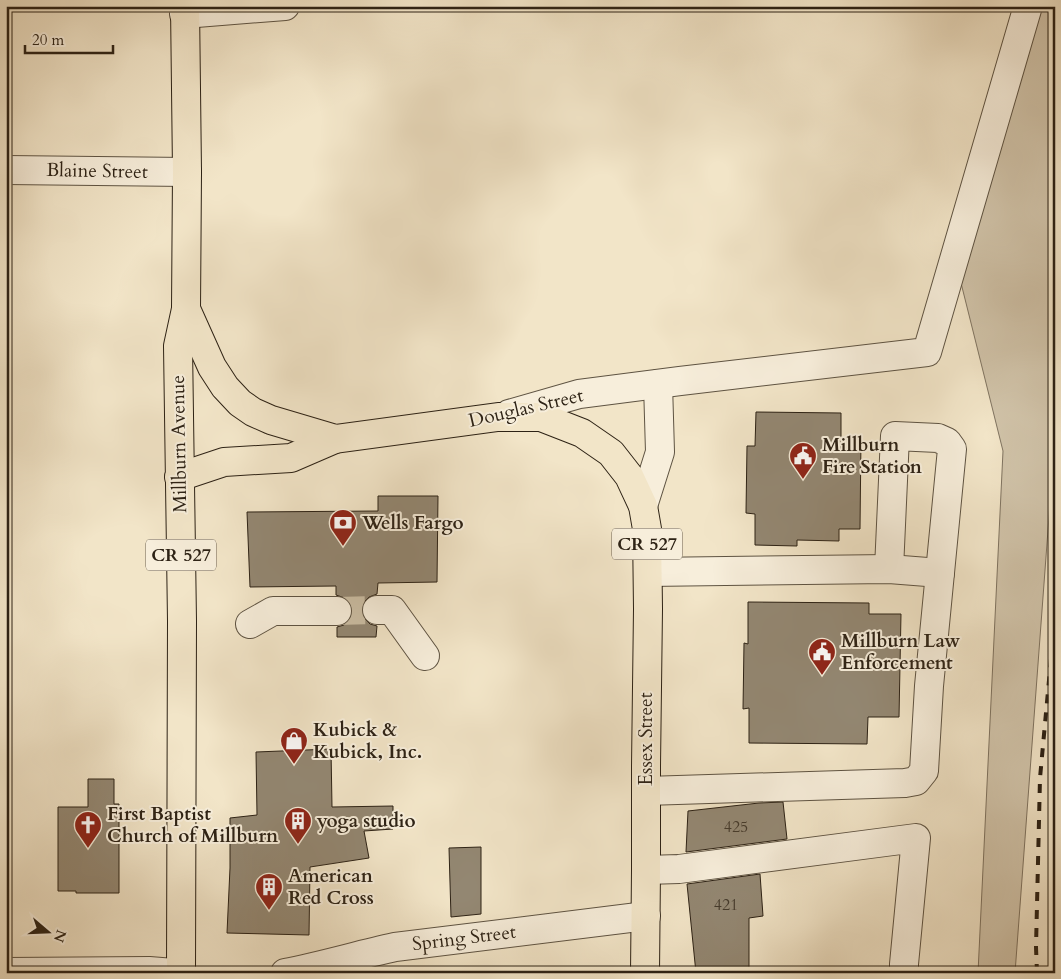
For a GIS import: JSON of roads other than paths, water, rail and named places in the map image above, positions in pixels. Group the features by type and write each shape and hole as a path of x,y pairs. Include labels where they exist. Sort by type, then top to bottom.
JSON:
{"main road":[{"name":"Millburn Avenue","path":"181,973 182,621 178,346 186,309 185,10"},
{"name":"Douglas Street","path":"186,309 212,367 225,387 240,403 253,412 271,420 335,439 498,417"},
{"name":"Essex Street","path":"498,417 541,418 582,433 611,453 629,476 642,506 647,529 648,572 645,973"},
{"path":"179,477 224,462 291,458 335,439"}],"street":[{"path":"185,10 285,6"},
{"name":"Douglas Street","path":"498,417 579,394 927,352 1028,6"},
{"name":"Blaine Street","path":"6,170 187,172"},
{"path":"642,506 660,452 658,384"},
{"path":"646,791 882,784 916,781 924,771 929,686 952,449 948,442 938,438 895,436 889,569"},
{"path":"648,572 889,569 940,573"},
{"path":"377,610 392,610 425,656"},
{"path":"250,624 273,611 337,611"},
{"path":"646,870 679,869 916,838 904,973"},
{"name":"Spring Street","path":"285,973 314,968 354,956 395,947 646,916"},
{"path":"6,972 149,971 174,973"}],"tunnel":[{"path":"337,611 377,610"}],"railway":[{"path":"1037,973 1040,778 1055,615"}],"place":[{"name":"Millburn Fire Station","path":"803,480"},
{"name":"Wells Fargo","path":"343,547"},
{"name":"Millburn Law Enforcement","path":"822,676"},
{"name":"Kubick & Kubick, Inc.","path":"294,765"},
{"name":"yoga studio","path":"298,845"},
{"name":"First Baptist Church of Millburn","path":"88,849"},
{"name":"American Red Cross","path":"269,911"}]}
